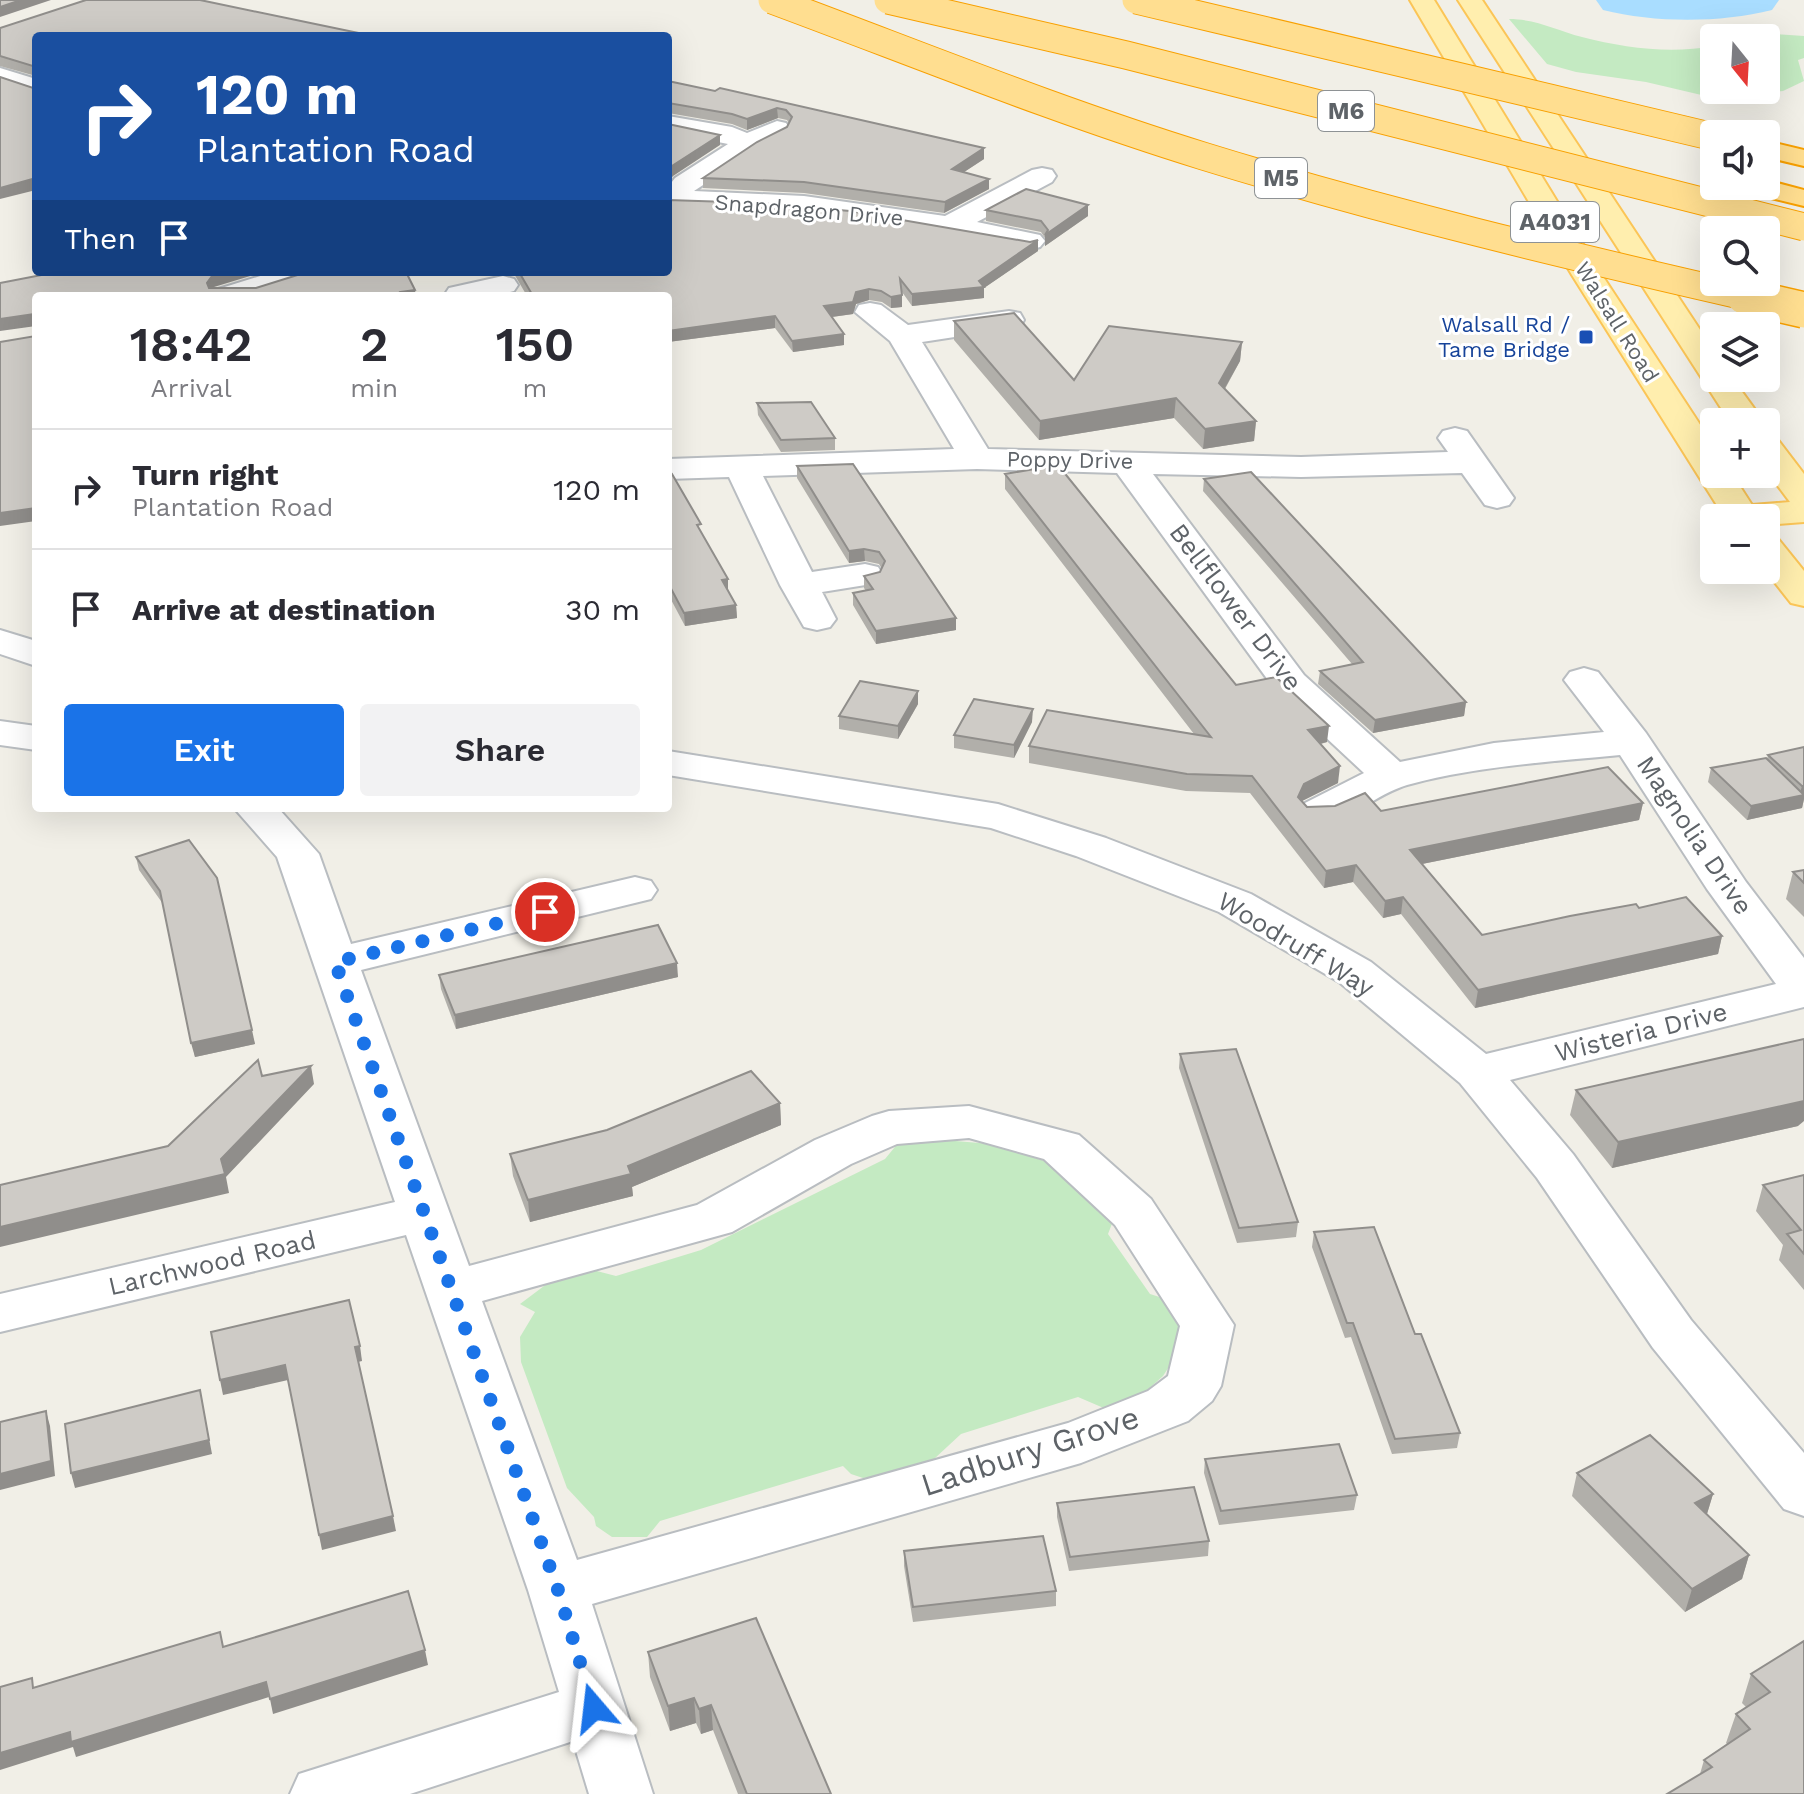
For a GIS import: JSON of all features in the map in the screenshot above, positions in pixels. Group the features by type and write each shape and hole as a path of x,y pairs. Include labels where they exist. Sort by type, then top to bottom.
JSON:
{"highway":[{"name":"M5","path":"772,0 1005,89 1218,160 1524,246 1804,310"},
{"name":"M6","path":"888,0 1126,55 1804,227"},
{"path":"1136,0 1700,134"},
{"path":"1452,109 1591,144"},
{"path":"1780,152 1804,158"},
{"path":"1780,192 1804,198"}],"main road":[{"name":"Walsall Road","path":"1422,0 1587,275 1734,504"},
{"name":"Walsall Road","path":"1470,1 1700,353"},
{"path":"1780,465 1804,497"},
{"path":"1780,513 1804,511"},
{"path":"1780,565 1804,595"}],"street":[{"path":"0,76 32,86"},
{"path":"672,125 732,135 746,144"},
{"path":"675,199 685,184 746,144 777,129"},
{"path":"950,225 1042,176"},
{"name":"Snapdragon Drive","path":"675,199 793,206 950,225 1030,241"},
{"path":"240,292 292,276"},
{"path":"439,276 457,292"},
{"path":"473,292 503,285"},
{"path":"870,312 902,335 977,459"},
{"path":"902,335 1009,320"},
{"name":"Poppy Drive","path":"672,469 977,459 1301,467 1464,450 1497,498"},
{"name":"Bellflower Drive","path":"1126,461 1290,683 1391,776"},
{"path":"741,467 817,619"},
{"path":"798,585 865,575"},
{"path":"0,641 32,653"},
{"name":"Magnolia Drive","path":"1584,680 1632,742 1729,889 1804,991"},
{"path":"0,733 32,737"},
{"path":"1320,812 1391,776 1494,755 1632,742"},
{"name":"Woodruff Way","path":"672,764 998,817 1105,853 1235,903 1355,972 1477,1072 1555,1166 1672,1334 1804,1493"},
{"path":"259,812 297,854 558,1590 621,1794"},
{"path":"335,962 635,890"},
{"name":"Wisteria Drive","path":"1477,1072 1804,991"},
{"name":"Ladbury Grove","path":"451,1290 714,1219 833,1152 889,1128 969,1122 1061,1147 1133,1212 1207,1325 1193,1386 1168,1406 1081,1441 558,1590"},
{"name":"Larchwood Road","path":"0,1313 424,1213"},
{"path":"322,1794 594,1708"}],"green space":[{"path":"1509,19 1631,47 1664,50 1700,48 1700,95 1646,82 1576,72 1547,64"},
{"path":"1780,34 1804,36 1804,58 1798,60 1804,81 1780,91"},
{"path":"932,1139 991,1144 1057,1165 1113,1221 1108,1234 1150,1294 1175,1302 1184,1318 1176,1356 1163,1376 1144,1393 1124,1404 1106,1409 1078,1397 961,1434 934,1459 887,1476 863,1478 851,1474 843,1466 660,1521 647,1537 612,1537 596,1526 594,1517 567,1488 521,1362 520,1337 535,1312 520,1304 552,1280 589,1269 616,1276 701,1250 885,1159 899,1142"}],"building":[{"path":"0,0 21,0 0,7"},
{"path":"86,0 200,0 354,32 32,32 32,66 0,56 0,28"},
{"path":"0,77 32,88 32,179 0,188"},
{"path":"672,82 715,91 720,88 984,148 952,169 989,179 945,202 804,182 703,178 757,142 787,127 792,117 786,110 777,108 747,119 672,104"},
{"path":"672,125 720,135 672,166"},
{"path":"1026,189 1088,205 1045,235 1048,230 1041,221 986,210"},
{"path":"672,200 759,203 850,211 1030,242 1038,240 979,281 984,287 912,294 900,279 902,295 891,297 869,289 856,292 853,302 824,306 844,334 792,341 775,316 672,330 672,292 531,292 521,276 672,276"},
{"path":"36,276 212,276 207,283 209,288 256,288 294,276 408,276 415,290 32,292 32,314 0,319 0,283"},
{"path":"1014,313 1074,380 1109,326 1242,342 1219,383 1256,421 1205,429 1176,398 1040,421 954,321"},
{"path":"32,337 32,509 0,513 0,342"},
{"path":"811,402 835,438 781,440 757,403"},
{"path":"853,464 956,618 876,631 853,593 873,589 864,576 880,572 885,561 879,552 864,549 849,551 797,466"},
{"path":"1058,465 1236,685 1276,677 1329,726 1308,730 1340,766 1304,784 1298,797 1307,807 1335,806 1365,793 1381,811 1608,767 1643,803 1410,850 1482,935 1570,916 1636,904 1639,908 1686,897 1722,936 1478,990 1403,897 1385,901 1356,865 1326,871 1252,776 1187,774 1029,746 1047,710 1211,737 1005,474"},
{"path":"1251,472 1466,702 1375,720 1320,671 1363,662 1204,479"},
{"path":"672,474 728,579 722,580 736,605 684,613 672,590"},
{"path":"860,681 918,691 898,726 839,716"},
{"path":"974,699 1033,709 1014,745 954,735"},
{"path":"1804,747 1804,786 1802,786 1768,755"},
{"path":"1766,758 1804,795 1751,806 1711,768"},
{"path":"189,840 217,878 252,1030 191,1043 160,891 136,857"},
{"path":"1804,870 1804,883 1793,872"},
{"path":"658,925 677,963 455,1015 439,975"},
{"path":"1804,1039 1804,1101 1618,1142 1576,1090"},
{"path":"1236,1049 1298,1222 1239,1228 1180,1054"},
{"path":"258,1060 262,1076 311,1066 221,1159 225,1174 0,1227 0,1185 168,1146"},
{"path":"751,1071 780,1103 628,1166 631,1174 528,1200 510,1154 607,1130"},
{"path":"1804,1175 1804,1254 1787,1234 1801,1230 1763,1185"},
{"path":"1374,1227 1415,1334 1421,1334 1460,1433 1395,1439 1353,1323 1347,1323 1314,1232"},
{"path":"349,1300 360,1346 355,1347 393,1516 319,1535 285,1365 220,1380 211,1332"},
{"path":"200,1390 209,1440 71,1473 65,1424"},
{"path":"46,1411 51,1461 0,1474 0,1422"},
{"path":"1650,1435 1713,1494 1695,1503 1749,1555 1692,1589 1577,1473"},
{"path":"1339,1444 1357,1495 1221,1511 1205,1459"},
{"path":"1194,1487 1209,1541 1070,1557 1057,1503"},
{"path":"1043,1536 1056,1591 913,1607 904,1551"},
{"path":"408,1591 425,1650 270,1699 266,1682 71,1742 70,1732 0,1753 0,1687 32,1678 33,1688 220,1632 223,1647"},
{"path":"756,1618 831,1794 747,1794 711,1705 699,1709 694,1698 668,1706 648,1652"},
{"path":"1804,1641 1804,1794 1667,1794 1712,1767 1704,1760 1750,1729 1736,1714 1770,1692 1751,1674"}],"waterway":[{"path":"1620,0 1682,5 1755,0"}],"place":[{"name":"Walsall Rd / Tame Bridge","path":"1586,337"}],"route":[{"path":"545,912 335,962 558,1590 594,1708"}]}
